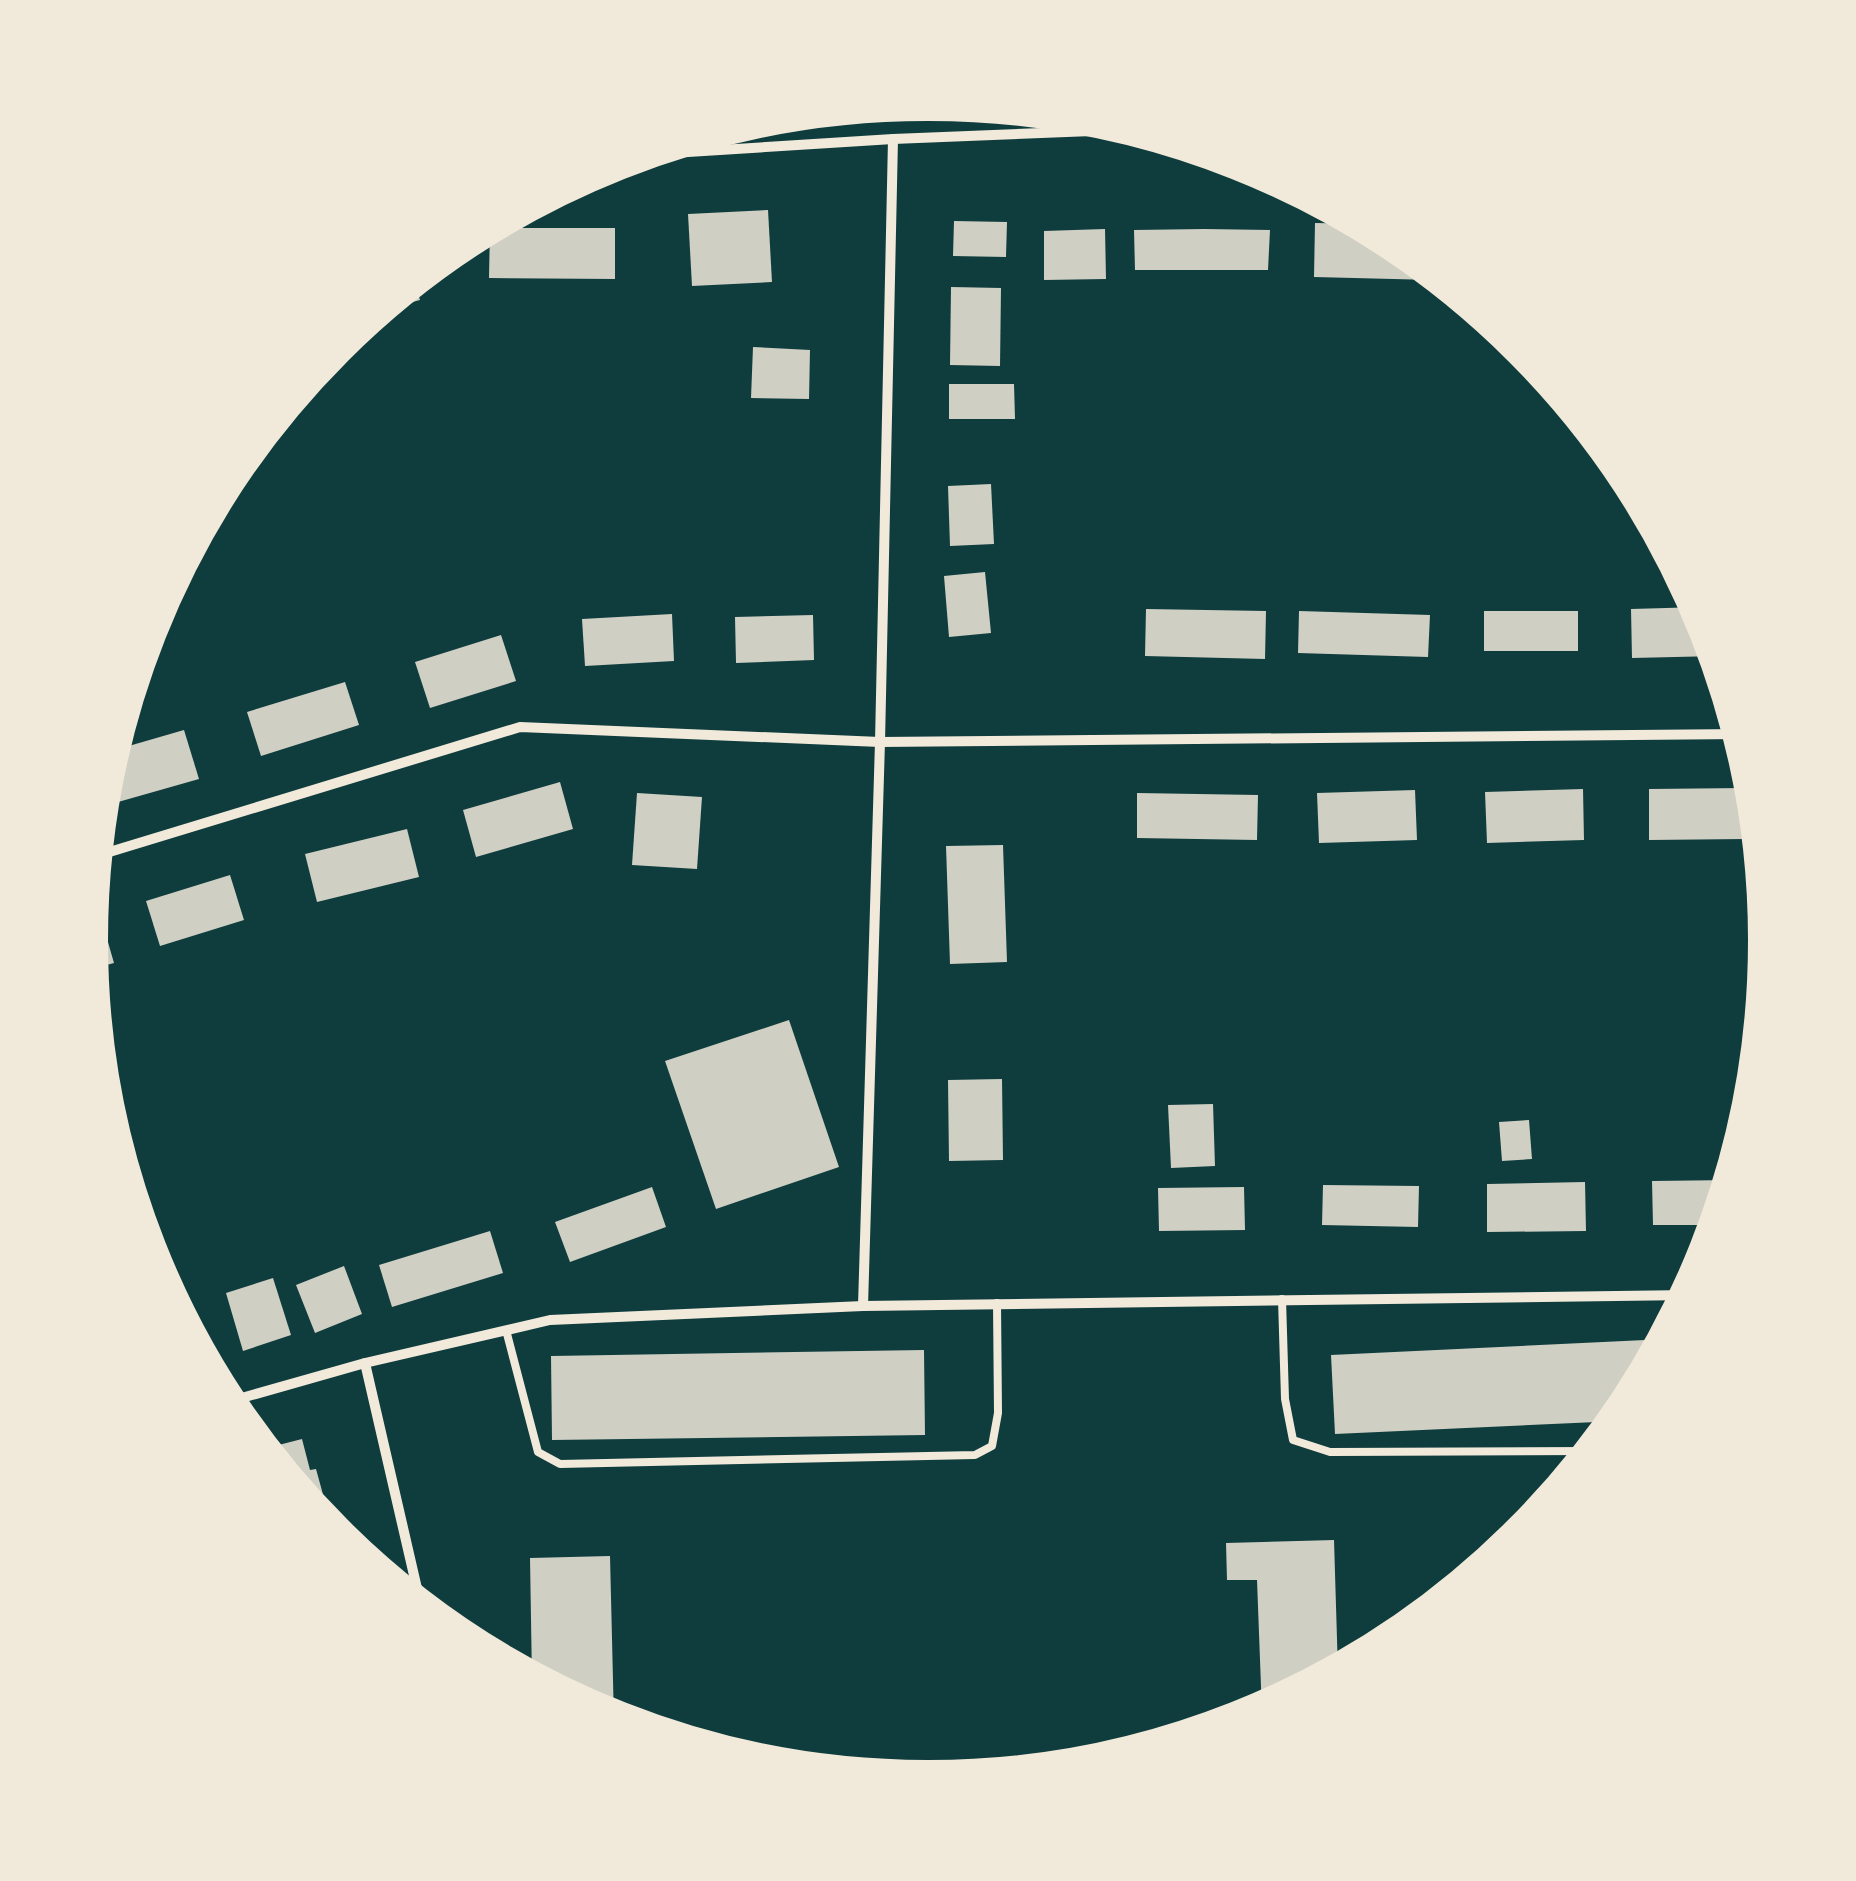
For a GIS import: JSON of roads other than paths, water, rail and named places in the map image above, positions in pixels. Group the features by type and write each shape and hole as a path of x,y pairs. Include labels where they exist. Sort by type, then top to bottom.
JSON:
{"street":[{"path":"685,152 1090,131"},
{"path":"864,1306 893,139"},
{"path":"108,853 520,728 880,742 1727,734"},
{"path":"241,1397 365,1362 550,1320 996,1303 1673,1295"},
{"path":"365,1362 417,1588"}],"lane":[{"path":"1282,1299 1285,1399 1293,1440 1330,1452 1577,1450"},
{"path":"506,1330 538,1452 560,1464 975,1455 992,1446 998,1413 996,1303"}]}
